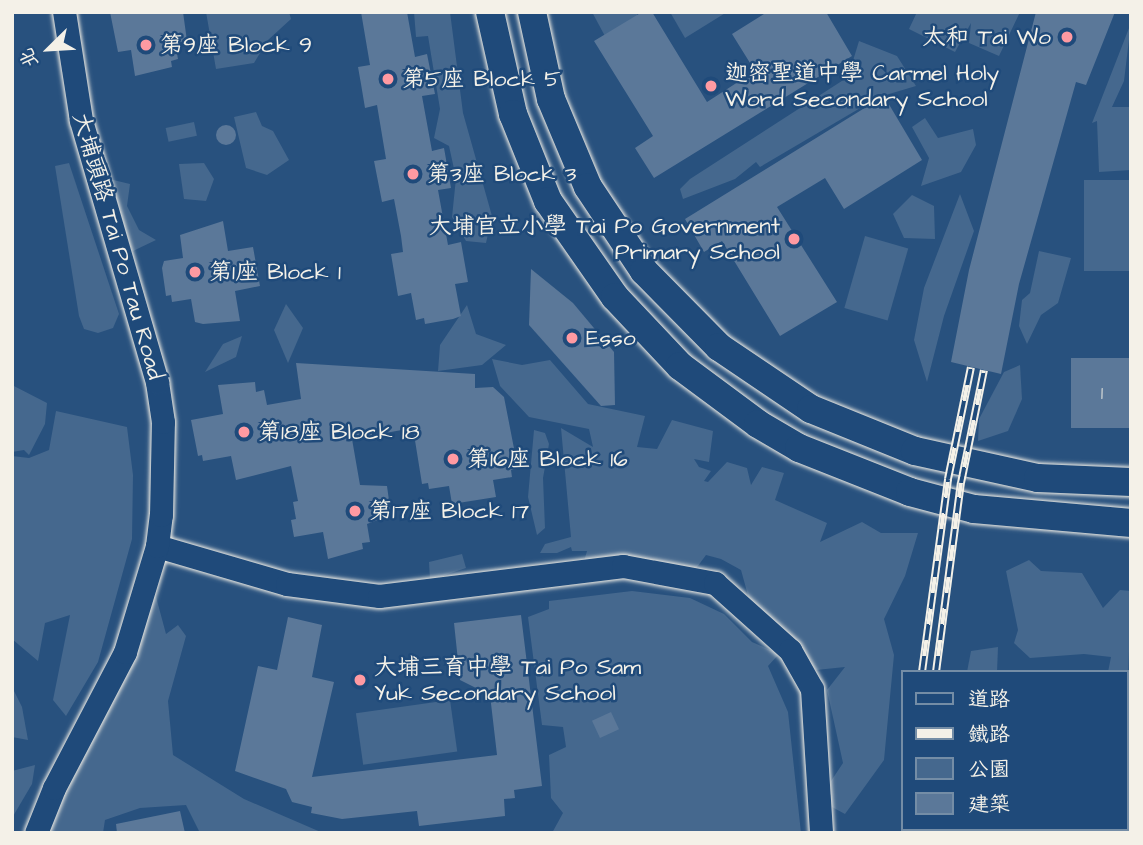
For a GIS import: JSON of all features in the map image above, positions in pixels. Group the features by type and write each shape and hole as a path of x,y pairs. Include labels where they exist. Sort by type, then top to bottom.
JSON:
{"main road":[{"path":"490,12 513,114 548,201 590,266 680,366 758,424 799,448 897,488 975,509 1131,523"},
{"path":"532,12 551,99 588,187 644,271 719,347 811,408 915,451 1038,478 1131,482"}],"street":[{"name":"大埔頭路 Tai Po Tau Road","path":"36,833 54,788 125,652 157,546 163,422 157,382 81,120 64,12"},
{"path":"157,546 287,584 379,596 623,566 715,583 790,650 812,689 821,833"}],"green space":[{"path":"206,12 289,12 291,19 268,40 254,63 216,69"},
{"path":"414,12 450,12 463,113 492,216 486,243 466,241 452,217 456,178 449,146 434,138 440,109 428,36 416,37"},
{"path":"592,12 636,12 641,22 606,38"},
{"path":"670,12 727,12 685,38"},
{"path":"917,12 1020,12 999,56 969,43 971,23 955,52 909,29"},
{"path":"1131,23 1124,81 1112,107 1130,107 1131,170 1099,172 1097,121 1092,123"},
{"path":"859,41 897,56 916,86 879,97 760,167 756,162 735,179 683,199 680,189 690,179 848,77"},
{"path":"256,112 262,126 273,131 289,160 267,175 246,168 234,117"},
{"path":"925,118 938,138 973,129 976,145 961,172 921,186 929,158 912,127"},
{"path":"194,122 197,136 169,142 166,128"},
{"path":"69,163 119,314 113,328 98,333 84,329 79,316 55,166"},
{"path":"204,163 214,179 206,201 184,199 179,164"},
{"path":"109,179 130,184 127,206 139,230 156,240 133,251 116,218"},
{"path":"1084,180 1131,180 1131,271 1084,271"},
{"path":"960,194 974,231 944,316 927,382 914,340 924,288"},
{"path":"912,195 934,206 935,239 904,238 893,214"},
{"path":"865,236 908,248 888,320 844,308"},
{"path":"1039,251 1071,258 1058,303 1041,315 1027,344 1019,326 1022,300 1030,293"},
{"path":"286,304 303,328 288,363 274,330"},
{"path":"467,305 476,334 506,345 482,365 438,371 440,345"},
{"path":"242,336 236,357 205,372 223,344"},
{"path":"492,359 522,365 550,360 588,404 645,416 637,447 657,449 672,420 713,431 709,462 694,459 699,467 711,471 704,481 708,482 727,462 747,468 751,485 762,467 784,473 775,500 827,523 820,542 862,522 881,533 918,533 905,576 884,619 894,655 884,760 845,814 830,806 831,781 843,763 827,690 845,667 816,670 749,599 741,570 721,559 706,555 695,570 582,568 587,551 572,551 571,547 557,553 540,553 545,544 571,537 561,428 593,447 589,429 529,417 500,386"},
{"path":"1020,365 1022,399 1008,431 978,441 979,419 1004,372"},
{"path":"12,385 47,403 45,424 29,455 24,450 12,452"},
{"path":"56,411 127,427 133,475 132,539 98,662 66,716 53,700 70,615 45,623 38,661 12,639 12,456 29,458 49,450"},
{"path":"534,430 545,433 549,444 543,478 545,528 537,535 528,497"},
{"path":"462,554 466,568 430,580 429,562"},
{"path":"1029,560 1041,571 1082,573 1103,608 1120,590 1131,591 1128,670 1108,670 1111,657 1084,654 1030,658 1014,643 1018,630 1006,571"},
{"path":"632,591 690,598 724,614 752,642 779,654 768,666 788,712 801,833 552,833 563,813 551,798 549,755 566,747 563,727 542,725 528,617 549,609 549,601"},
{"path":"155,593 166,634 178,625 186,636 168,701 173,755 244,799 323,833 200,833 186,805 140,808 105,820 103,833 30,833 103,720"},
{"path":"998,647 997,670 967,670 971,651"},
{"path":"12,687 22,707 28,740 12,737"},
{"path":"450,700 457,751 363,765 356,713"},
{"path":"35,765 32,784 12,818 12,771"},
{"path":"940,831 1009,831 940,833"}],"building":[{"name":"第9座 Block 9","path":"110,12 183,12 187,41 175,43 178,59 171,61 172,67 135,76 131,50 118,52"},
{"path":"361,12 407,12 415,57 427,54 435,94 422,96 432,151 444,148 451,188 438,190 448,245 461,242 468,282 455,284 461,316 453,319 425,324 424,318 416,320 411,293 398,296 391,254 403,252 401,236 394,199 382,202 374,161 386,159 377,105 365,108 358,67 370,65"},
{"path":"642,12 652,12 707,102 755,71 732,34 767,12 826,12 852,56 654,178 635,148 653,136 594,41"},
{"path":"1036,12 1115,12 1086,85 1076,82 1019,284 1001,374 951,362 969,270"},
{"path":"884,96 922,160 844,209 825,178 777,207 837,302 780,336 722,241 704,252 685,219"},
{"path":"222,125 230,125 236,135 230,145 222,145 216,139 216,131"},
{"name":"第1座 Block 1","path":"223,221 228,251 253,247 260,286 235,291 240,321 203,324 195,322 191,299 172,302 171,295 166,296 162,268 164,261 183,258 180,235"},
{"name":"Esso","path":"531,269 573,303 614,352 615,405 601,406 529,325"},
{"path":"1071,358 1131,358 1131,428 1071,428"},
{"path":"296,363 475,374 475,388 493,387 504,397 518,469 511,470 512,477 493,480 496,497 452,504 449,486 429,489 428,483 422,484 413,428 352,439 360,485 387,486 391,515 367,524 370,542 362,543 363,549 328,559 323,532 294,537 291,520 296,519 293,502 298,501 291,466 236,480 231,456 203,461 202,455 198,456 191,420 223,414 218,385 255,382 256,392 264,390 267,405 301,399"},
{"path":"521,615 542,786 514,790 515,798 504,799 505,816 419,826 417,811 342,819 311,813 312,807 292,802 286,789 235,771 258,666 277,670 288,617 322,625 312,677 334,682 312,777 497,755 490,695 460,680 454,623"},
{"path":"611,712 619,729 600,738 592,721"},
{"path":"180,811 185,833 117,833 116,824"}],"railway":[{"path":"922,670 948,479 971,367"},
{"path":"936,670 961,483 984,370"}],"place":[{"name":"太和 Tai Wo","path":"1067,37"},
{"name":"第9座 Block 9","path":"146,45"},
{"name":"第5座 Block 5","path":"388,79"},
{"name":"迦密聖道中學 Carmel Holy Word Secondary School","path":"711,86"},
{"name":"第3座 Block 3","path":"413,174"},
{"name":"大埔官立小學 Tai Po Government Primary School","path":"794,239"},
{"name":"第1座 Block 1","path":"195,272"},
{"name":"Esso","path":"572,338"},
{"name":"第18座 Block 18","path":"244,432"},
{"name":"第16座 Block 16","path":"453,459"},
{"name":"第17座 Block 17","path":"355,511"},
{"name":"大埔三育中學 Tai Po Sam Yuk Secondary School","path":"360,680"}]}
